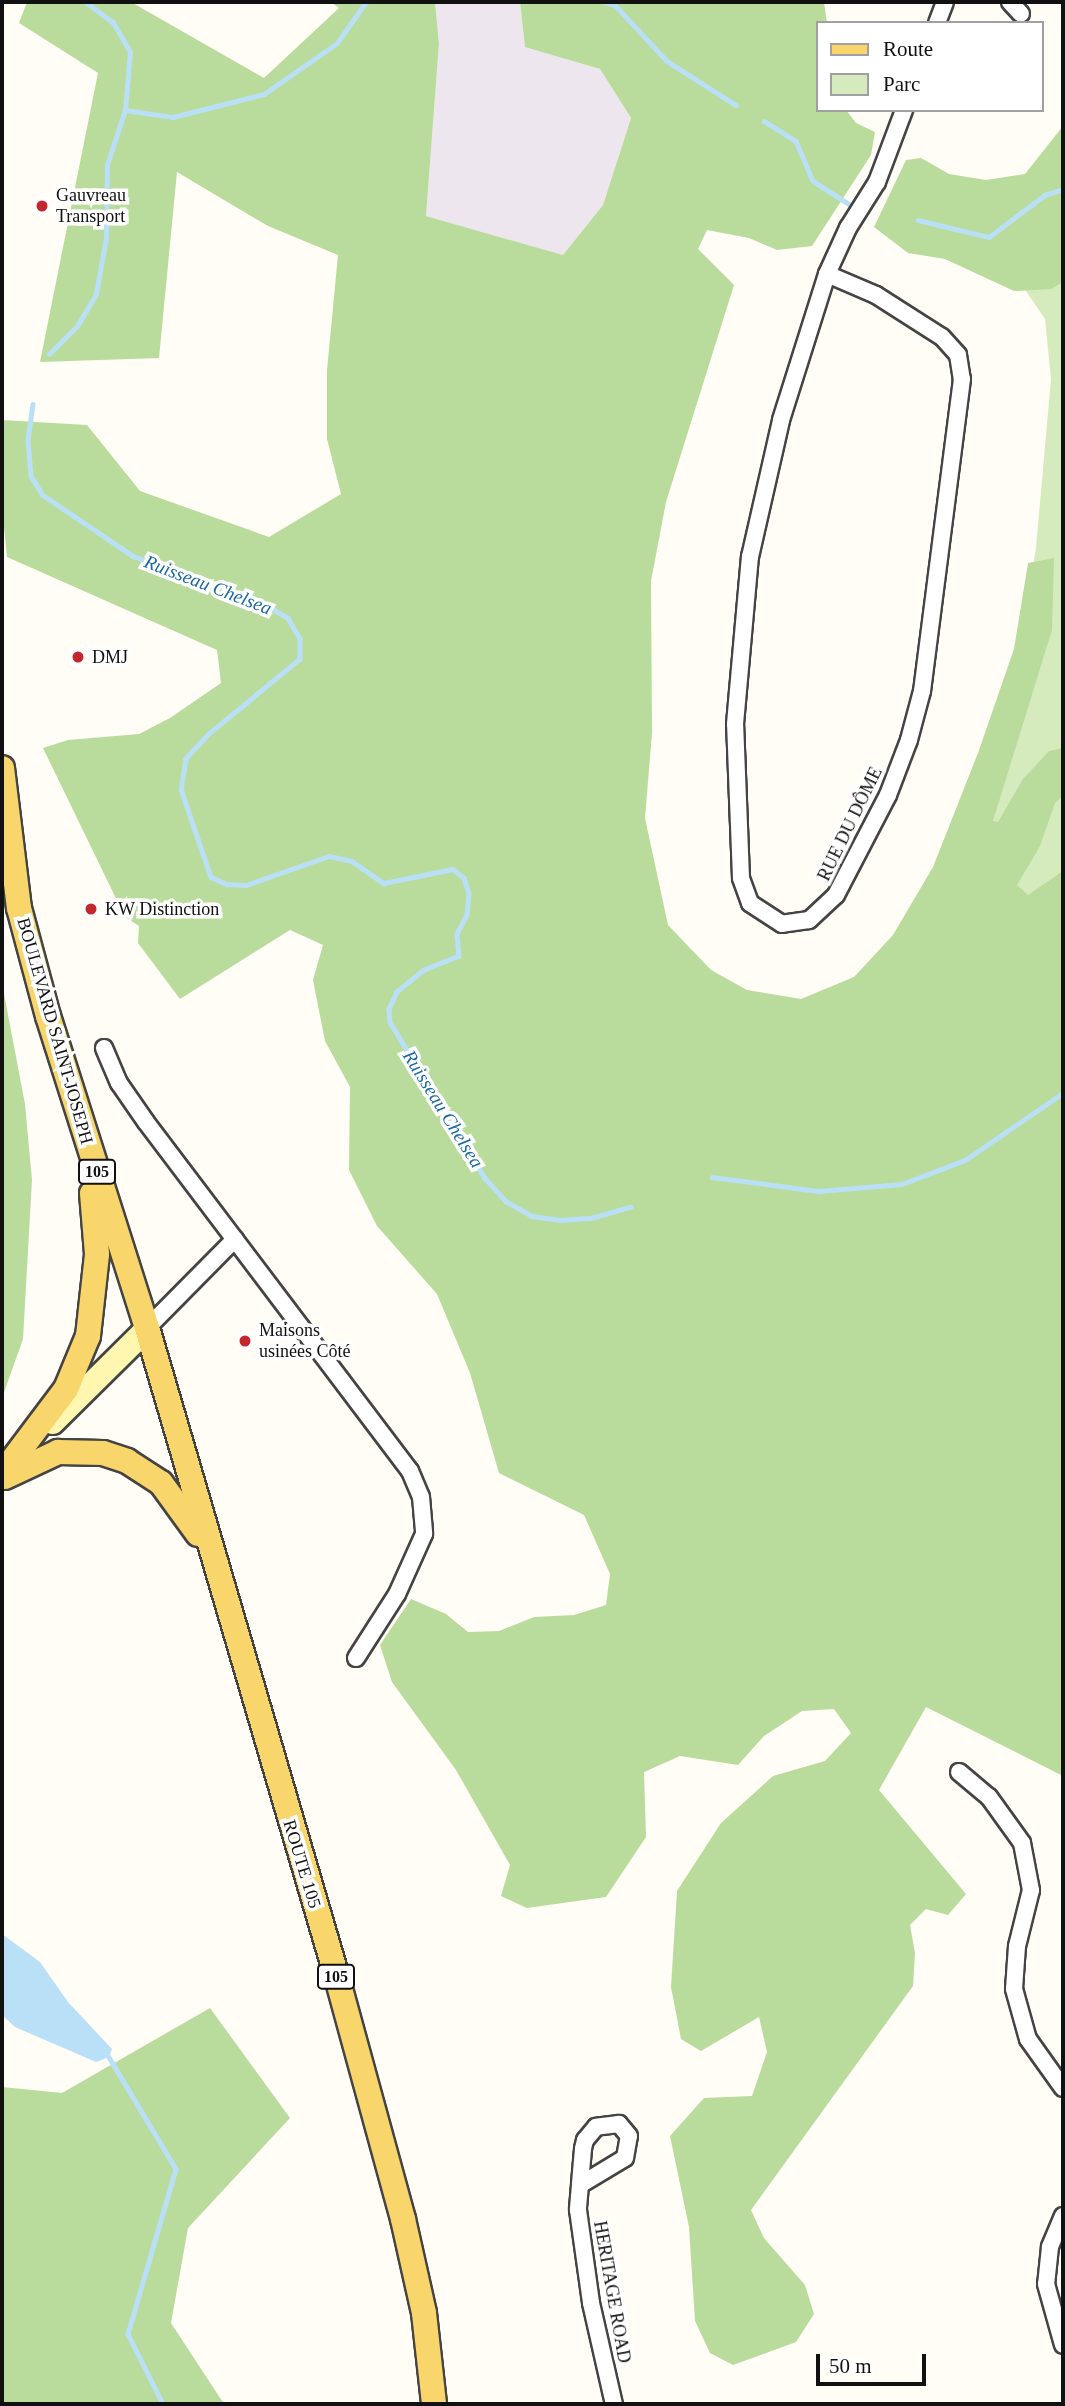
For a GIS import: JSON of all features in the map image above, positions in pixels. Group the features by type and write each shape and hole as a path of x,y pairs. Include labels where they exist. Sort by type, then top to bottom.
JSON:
{"main road":[{"name":"BOULEVARD SAINT-JOSEPH","path":"2,768 19,908 48,1016 147,1328"},
{"path":"2,1476 66,1389 79,1363 94,1311 96,1224 91,1189 48,1016"},
{"path":"2,1476 147,1328"},
{"name":"ROUTE 105","path":"147,1328 403,2218 424,2313 434,2404"},
{"path":"2,1476 58,1452 80,1450 127,1461 161,1483 213,1556"}],"street":[{"path":"938,21 945,2"},
{"name":"RUE DU DÔME","path":"827,275 876,295 942,337 958,355 962,379 922,691 909,740 888,795 836,895 809,920 782,924 759,912 743,891 735,724 746,582 756,524 790,387 827,275 848,228 877,181 903,112"},
{"path":"104,1048 119,1083 392,1444 421,1497 424,1534 418,1552 397,1594 356,1658"},
{"path":"147,1328 235,1238"},
{"path":"959,1772 989,1797 1022,1843 1031,1890 1017,1946 1014,1989 1028,2039 1063,2088"},
{"name":"HERITAGE ROAD","path":"580,2185 579,2210 591,2303 614,2404"},
{"path":"1063,2216 1050,2247 1046,2284 1063,2345"}],"shaded area":[{"path":"435,2 520,2 525,46 600,69 631,118 603,205 563,255 426,216 439,44"}],"green space":[{"path":"27,2 131,2 264,78 339,8 331,2 435,2 439,44 426,216 563,255 603,205 631,118 600,69 525,47 520,2 824,2 827,21 816,21 816,112 848,112 856,123 875,132 871,155 812,246 777,250 749,238 707,230 698,249 734,285 666,502 651,581 652,733 645,818 668,925 711,970 747,990 801,999 854,977 893,935 933,867 978,753 1014,649 1028,563 1054,558 1052,630 993,821 998,822 1023,779 1049,751 1063,748 1063,796 1055,803 1040,846 1017,885 1028,895 1063,871 1063,1771 1061,1775 926,1707 879,1790 966,1894 948,1915 926,1909 910,1925 915,1953 913,1986 751,2210 764,2238 805,2285 814,2314 796,2342 733,2365 710,2353 695,2321 689,2227 670,2136 704,2098 752,2096 767,2052 759,2017 701,2051 681,2039 671,1987 677,1891 721,1823 773,1776 825,1761 851,1733 834,1709 802,1711 764,1736 738,1765 680,1756 644,1772 646,1837 606,1897 527,1908 501,1896 510,1865 456,1770 392,1682 380,1645 411,1599 446,1614 468,1632 499,1631 534,1617 574,1615 606,1605 610,1574 584,1515 499,1473 470,1373 437,1294 377,1226 349,1170 350,1087 325,1041 313,980 323,945 290,930 180,999 138,943 139,926 125,917 43,748 68,740 139,734 170,718 221,683 217,650 7,557 2,507 2,420 87,425 140,491 269,537 341,494 327,439 327,370 338,255 268,226 177,172 159,358 40,362 98,73 19,23"},
{"path":"1063,126 1063,282 1051,289 1014,291 945,259 908,253 874,227 906,160 921,158 949,174 986,180 1025,174"},
{"path":"1063,189 1063,1006 937,866 1021,639 1036,548 1051,379 1045,319 989,237"},
{"path":"2,983 25,1104 32,1180 23,1339 2,1398"},
{"path":"210,2008 290,2118 188,2228 171,2323 224,2404 2,2404 2,2087 62,2093"}],"water":[{"path":"2,1934 40,1962 68,2002 112,2049 109,2057 96,2062 15,2027 2,2015"}],"waterway":[{"name":"Ruisseau Chelsea","path":"49,354 77,326 96,294 106,238 107,165 125,110 130,52 113,23 85,2"},
{"path":"125,110 173,117 264,94 337,43 366,2"},
{"path":"605,2 615,5 667,61 736,105"},
{"path":"764,121 796,141 813,181 849,204"},
{"path":"918,220 989,237 1045,195 1063,189"},
{"name":"Ruisseau Chelsea","path":"33,404 28,441 31,476 43,495 133,556 258,600 288,618 300,639 300,659 209,734 186,759 181,789 211,877 227,884 246,885 329,856 352,861 384,883 453,869 464,878 469,893 467,915 457,934 459,956 424,970 397,992 389,1009 390,1022 485,1178 506,1201 532,1216 560,1220 591,1218 630,1207"},
{"name":"Ruisseau Chelsea","path":"712,1177 819,1191 902,1184 965,1160 1063,1093"},
{"path":"109,2057 176,2169 128,2334 163,2404"}],"place":[{"name":"Gauvreau Transport","path":"42,206"},
{"name":"DMJ","path":"78,657"},
{"name":"KW Distinction","path":"91,909"},
{"name":"Maisons usinées Côté","path":"245,1341"}]}
